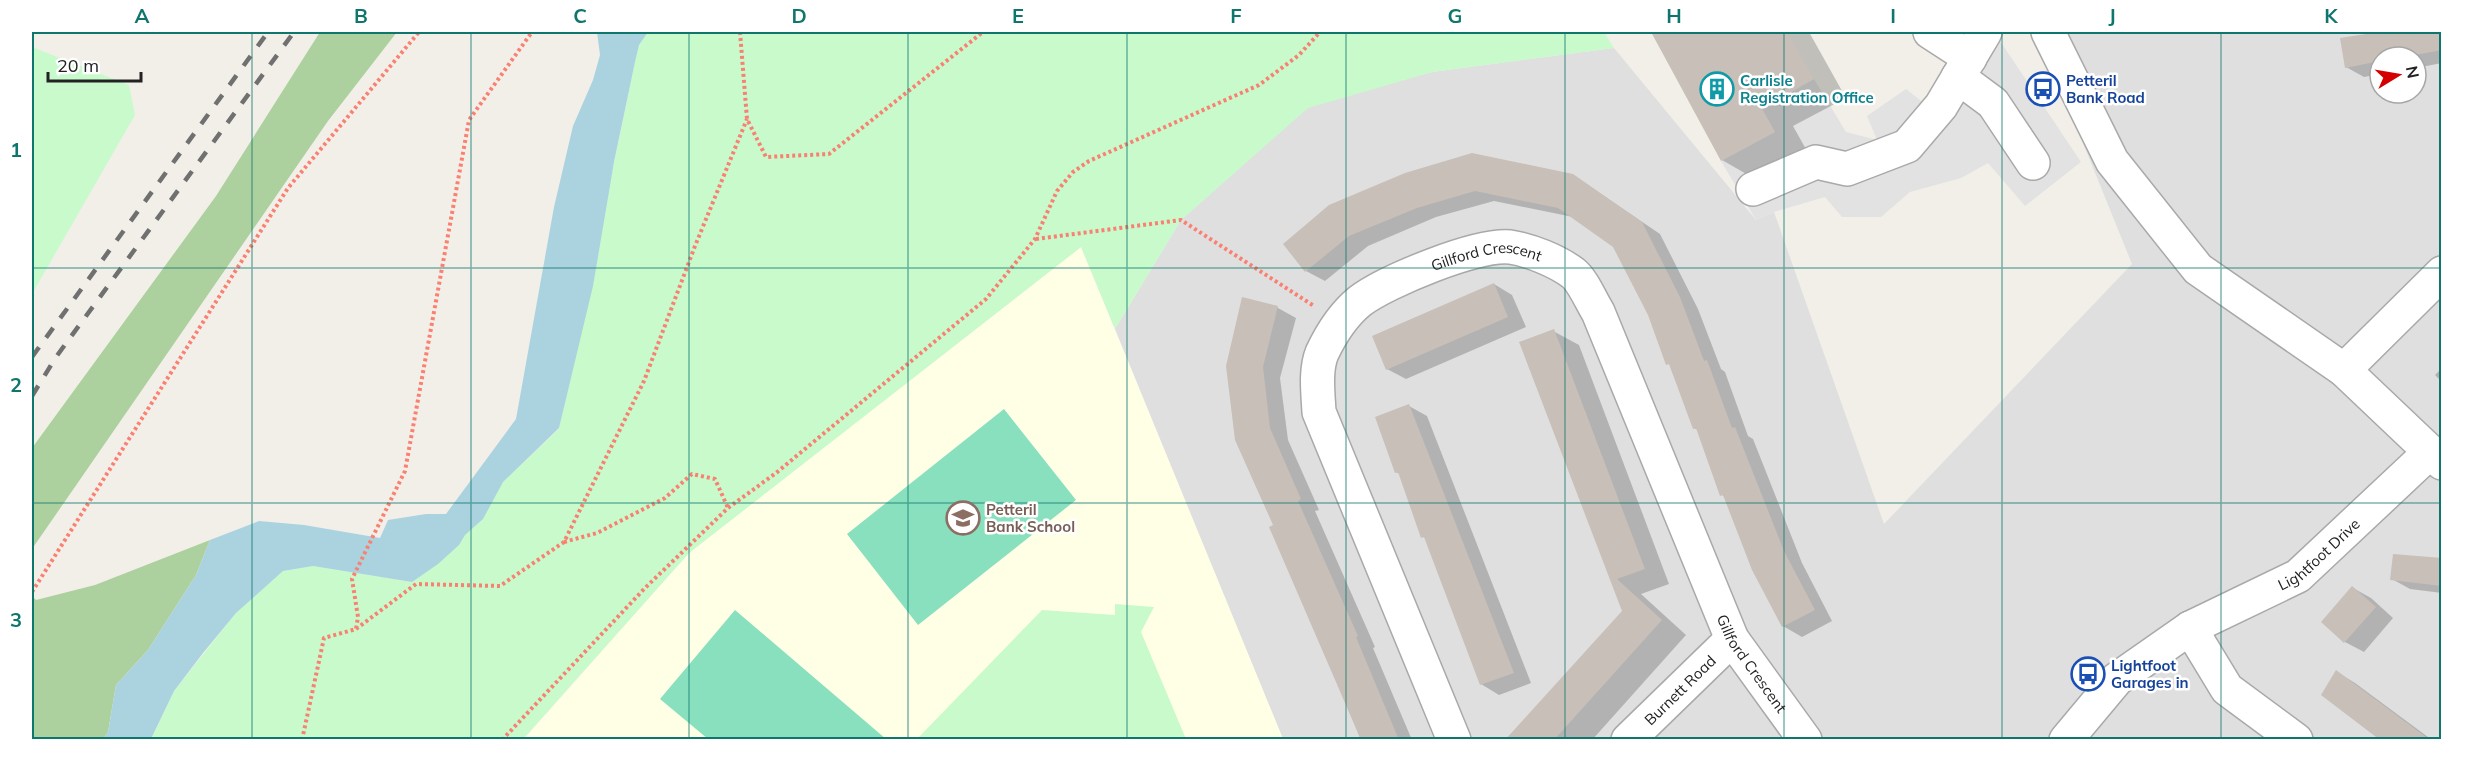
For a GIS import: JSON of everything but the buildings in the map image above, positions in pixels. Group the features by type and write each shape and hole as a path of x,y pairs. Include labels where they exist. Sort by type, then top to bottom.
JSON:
{"street":[{"path":"1930,32 1971,56 1993,102 2033,163"},
{"path":"2048,32 2112,161 2198,269 2344,370 2435,458"},
{"path":"1753,189 1816,162 1847,169 1907,146 1941,106 1971,56"},
{"name":"Gillford Crescent","path":"1454,740 1319,412 1318,381 1322,354 1340,322 1358,303 1384,286 1476,251 1509,247 1541,256 1575,274 1598,312 1732,639 1805,740"},
{"path":"2344,370 2442,273"},
{"name":"Lightfoot Drive","path":"2066,740 2116,679 2190,628 2298,576 2435,458"},
{"path":"2190,628 2227,689 2296,740"},
{"name":"Burnett Road","path":"1628,740 1732,639"}],"path":[{"path":"32,592 288,188 419,32"},
{"path":"356,629 358,617 352,579 405,471 469,120 532,32"},
{"path":"740,32 747,119 766,157 829,154 983,32"},
{"path":"502,740 645,588 728,508 776,473 986,299 1035,239 1057,191 1073,172 1089,160 1258,85 1299,55 1320,32"},
{"path":"564,542 644,381 695,246 747,119"},
{"path":"1035,239 1181,220 1340,322"},
{"path":"302,740 324,638 356,629 416,584 501,586 564,542 597,533 665,498 692,474 715,479 728,508"}],"shaded area":[{"path":"1968,32 1994,32 2081,162 2025,206 1988,163 1961,178 1910,192 1881,217 1842,217 1825,197 1774,212 1756,220 1721,161 1775,132 1762,109 1814,79 1846,132 1877,140 1867,116 1906,89 1925,104 1942,69"},
{"path":"2038,32 2441,32 2441,739 1283,739 1115,329 1181,220 1308,107 1432,72 1614,48 1756,220 1774,212 1884,524 2132,264"},
{"name":"Petteril Bank School","path":"1081,247 1283,739 523,740 689,553"}],"green space":[{"path":"320,32 397,32 328,121 32,549 32,448 216,196"},
{"path":"648,32 1604,32 1614,48 1432,72 1308,108 1181,220 1115,329 1081,247 689,553 523,739 151,740 174,691 236,613 283,571 313,566 412,582 503,482 559,429 635,62 639,45"},
{"path":"32,47 129,85 135,115 32,294"},
{"path":"1004,409 1076,500 918,625 847,534"},
{"path":"210,540 196,575 148,650 116,685 108,732 103,739 32,739 32,596 36,600 95,585"},
{"path":"1115,604 1154,607 1141,632 1186,739 917,739 1042,610 1115,615"},
{"path":"735,610 886,739 708,739 660,699"}],"water":[{"path":"597,32 648,32 639,45 635,62 614,162 593,286 559,428 503,482 483,519 465,535 459,545 438,564 412,582 313,566 283,571 236,613 203,653 174,691 151,739 103,739 108,732 116,685 148,650 196,575 210,540 259,521 304,525 380,538 388,520 426,514 446,514 516,419 554,207 573,126 593,80 600,55"}],"railway":[{"path":"32,357 268,32"},
{"path":"32,396 56,357 294,32"}],"place":[{"name":"Carlisle Registration Office","path":"1717,89"},
{"name":"Petteril Bank Road","path":"2043,89"},
{"name":"Petteril Bank School","path":"963,518"},
{"name":"Lightfoot Garages in","path":"2088,674"}]}
